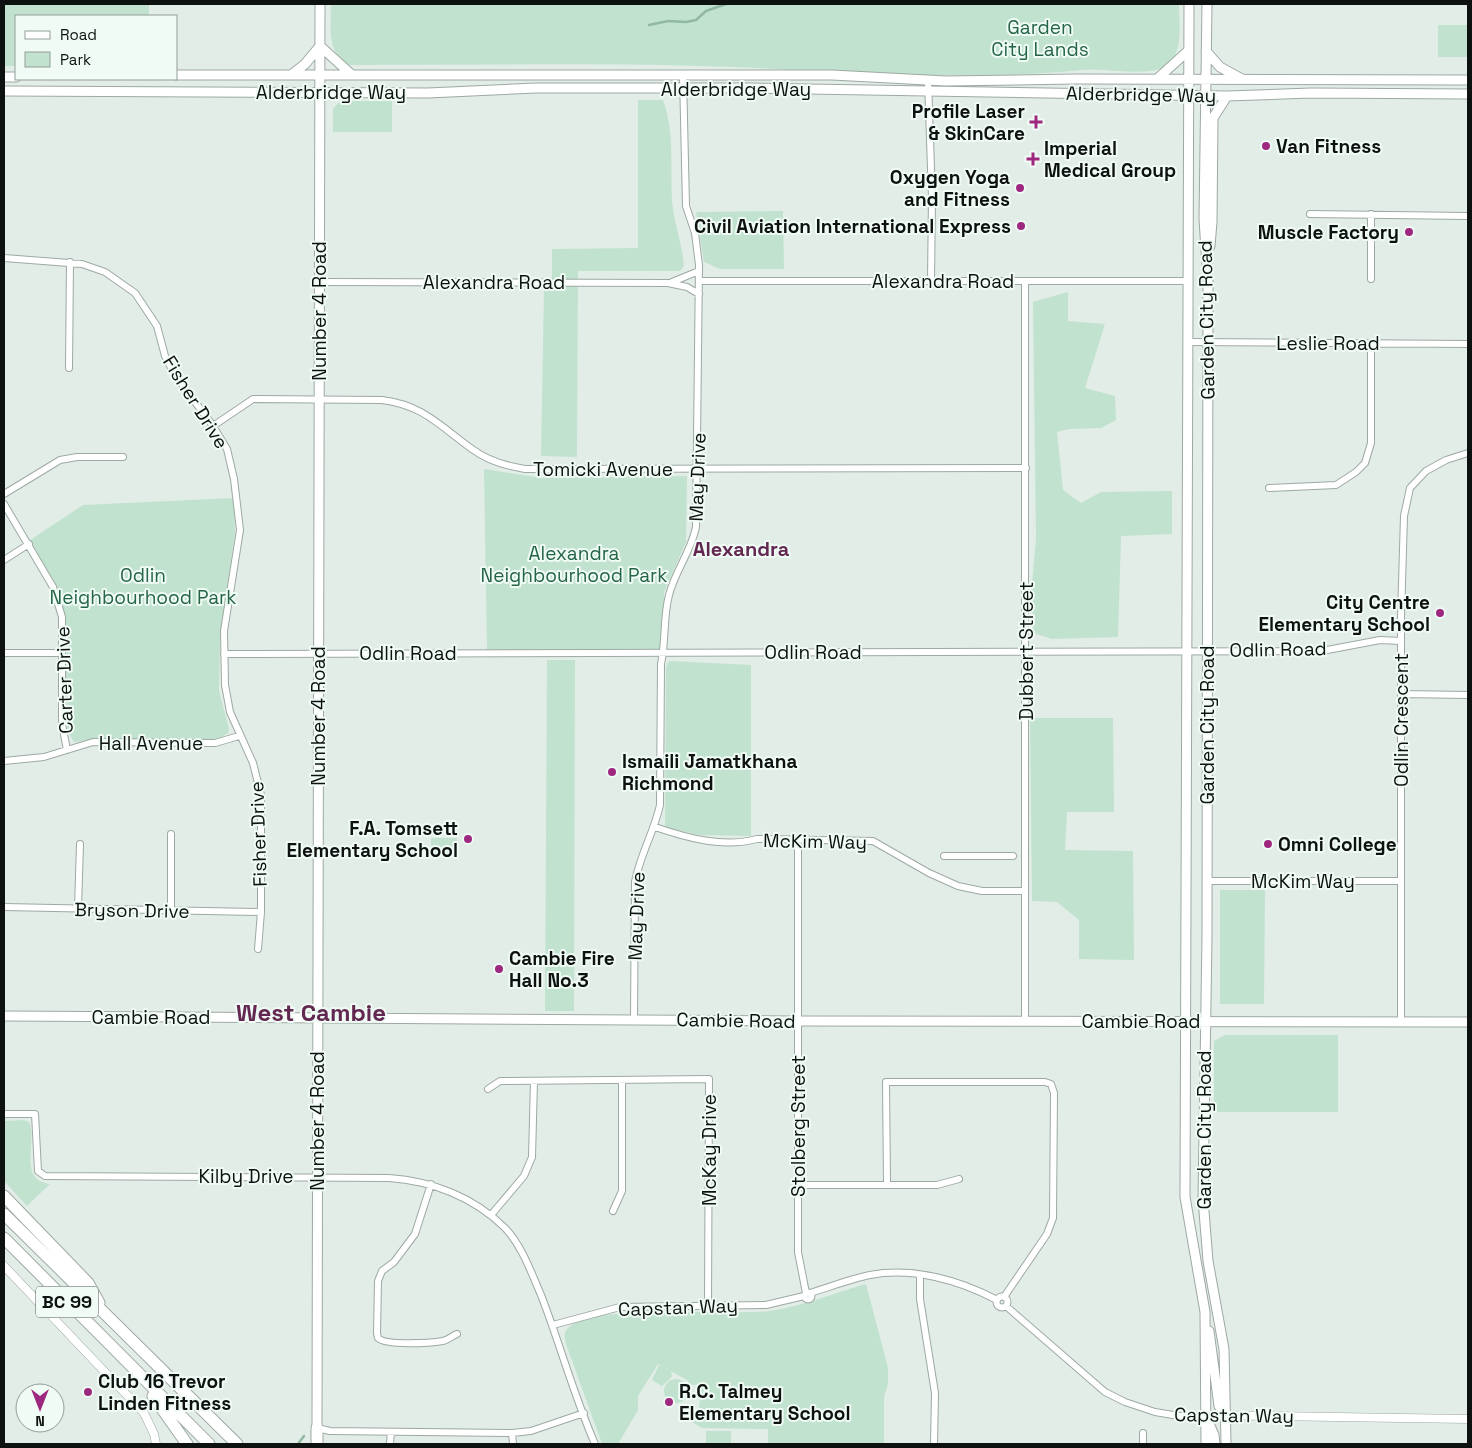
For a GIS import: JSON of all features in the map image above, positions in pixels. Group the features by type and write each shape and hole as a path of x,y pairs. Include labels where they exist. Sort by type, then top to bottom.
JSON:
{"highway":[{"path":"4,1196 88,1283 104,1311"},
{"name":"BC 99","path":"4,1214 104,1311 236,1444"},
{"name":"BC 99","path":"4,1238 209,1444"},
{"path":"131,1366 187,1444"},
{"path":"317,1428 317,1444"}],"main road":[{"name":"Number 4 Road","path":"317,1428 316,1017 320,4"},
{"name":"Garden City Road","path":"1189,4 1185,1197 1205,1312 1206,1444"},
{"name":"Garden City Road","path":"1206,4 1204,219 1207,263 1208,342 1203,1199 1208,1261 1222,1330 1226,1444"},
{"path":"291,75 305,64 320,46 352,75"},
{"path":"1157,79 1189,50"},
{"path":"1206,51 1220,67 1244,80"},
{"name":"Alderbridge Way","path":"178,75 832,75 928,80 1468,80"},
{"name":"Alderbridge Way","path":"4,91 320,92 684,88 1227,96 1311,93 1468,94"},
{"path":"1207,263 1212,222 1213,118 1227,96"},
{"name":"Cambie Road","path":"4,1016 798,1021 1468,1022"},
{"path":"1205,1312 1213,1349 1219,1406 1226,1416"},
{"path":"1206,1415 1214,1435 1215,1444"}],"street":[{"name":"May Drive","path":"634,1019 635,882 638,862 655,827 660,805 661,664 664,652 669,595 692,544 696,527 699,271 695,232 686,206 684,76"},
{"path":"928,80 932,198 931,281"},
{"path":"1310,214 1468,216"},
{"path":"1371,214 1371,279"},
{"name":"Fisher Drive","path":"4,258 70,262 105,272 135,293 157,326 172,369 213,426 230,457 240,521 239,548 224,632 225,695 239,736 253,763 261,795 258,949"},
{"path":"69,368 70,262"},
{"name":"Alexandra Road","path":"668,283 681,280 699,271"},
{"name":"Alexandra Road","path":"699,281 1187,280"},
{"name":"Dubbert Street","path":"1025,281 1027,651 1025,1021"},
{"name":"Alexandra Road","path":"319,282 668,283 687,287 699,294"},
{"name":"Leslie Road","path":"1187,342 1468,344"},
{"path":"1268,488 1336,485 1356,472 1365,463 1370,444 1371,343"},
{"name":"Tomicki Avenue","path":"213,426 253,399 382,400 410,406 438,421 472,449 504,466 525,469 1026,468"},
{"name":"Odlin Crescent","path":"1402,1021 1400,881 1401,640 1404,516 1410,488 1436,465 1468,453"},
{"path":"4,494 60,460 77,457 123,457"},
{"name":"Carter Drive","path":"4,504 54,587 62,616 62,724 67,750"},
{"path":"4,560 29,544"},
{"name":"Odlin Road","path":"224,654 1322,651 1380,640 1401,640"},
{"path":"4,653 61,653"},
{"path":"1402,694 1468,695"},
{"name":"Hall Avenue","path":"4,762 44,757 93,742 215,743 239,736"},
{"name":"McKim Way","path":"655,827 687,838 704,841 798,839 873,841 929,873 958,886 982,891 1025,891"},
{"path":"171,834 171,910"},
{"name":"Stolberg Street","path":"798,839 798,1252 807,1294"},
{"path":"78,908 80,844"},
{"path":"944,856 1013,856"},
{"name":"McKim Way","path":"1206,881 1400,881"},
{"name":"Bryson Drive","path":"4,907 260,912"},
{"name":"McKay Drive","path":"488,1089 500,1081 709,1079 708,1305"},
{"path":"613,1211 622,1190 622,1080"},
{"path":"490,1215 529,1167 532,1156 534,1081"},
{"path":"887,1185 886,1082 1045,1082 1051,1084 1054,1093 1054,1218 1048,1234 1000,1299"},
{"name":"Kilby Drive","path":"4,1114 36,1114 36,1162 38,1171 45,1176 317,1176 395,1178 430,1184 460,1196 490,1215 506,1229 519,1247 553,1325 596,1444"},
{"path":"799,1185 937,1186 959,1179"},
{"path":"430,1184 415,1234 394,1262 382,1271 378,1281 377,1333 378,1338 386,1342 432,1342 445,1340 457,1334"},
{"path":"4,1266 144,1413 154,1434 156,1444"},
{"name":"Capstan Way","path":"553,1325 620,1307 766,1305 870,1275 920,1275 947,1279 1008,1302 1006,1306 1105,1392 1125,1402 1155,1412 1179,1416 1468,1419"},
{"path":"920,1275 920,1299 935,1393 934,1444"},
{"path":"317,1428 325,1431 512,1433 531,1431 584,1413"},
{"path":"390,1444 391,1432"},
{"path":"512,1433 513,1444"},
{"path":"1143,1433 1143,1444"}],"green space":[{"path":"4,4 149,4 149,15 15,15 15,66 4,66"},
{"name":"Garden City Lands","path":"331,4 1179,4 1180,30 1177,49 1169,63 1162,68 1134,72 1091,70 1034,74 939,75 656,65 348,65 336,53 333,46 331,38"},
{"path":"1438,25 1468,25 1468,57 1438,57"},
{"path":"638,100 663,100 667,112 671,137 672,201 684,266 680,271 578,271 577,457 541,456 544,289 552,285 552,249 638,248"},
{"path":"392,101 392,132 333,132 333,109 338,103"},
{"path":"783,211 784,269 720,269 704,262 696,212"},
{"path":"1068,292 1068,321 1105,324 1085,388 1115,396 1116,420 1101,428 1069,429 1057,432 1063,490 1081,503 1101,492 1172,491 1172,534 1121,536 1118,637 1052,639 1033,633 1032,584 1036,539 1033,302"},
{"name":"Alexandra Neighbourhood Park","path":"484,469 542,478 687,476 686,542 664,592 664,649 487,650"},
{"name":"Odlin Neighbourhood Park","path":"234,498 235,532 220,637 219,691 229,729 228,733 217,740 93,739 74,742 67,730 65,618 55,585 30,540 83,505"},
{"path":"547,660 575,660 574,1011 545,1011"},
{"path":"669,661 751,665 751,836 699,835 665,827 666,668"},
{"path":"1030,718 1113,718 1114,812 1067,812 1065,850 1133,851 1134,960 1079,959 1079,920 1057,902 1032,901"},
{"path":"431,838 457,838 457,857 431,856"},
{"path":"1220,890 1265,890 1264,1004 1220,1004"},
{"path":"1225,1035 1338,1035 1338,1112 1214,1112 1214,1041"},
{"path":"24,1120 29,1122 31,1130 31,1168 34,1175 40,1181 50,1184 27,1206 4,1181 4,1121"},
{"path":"866,1284 888,1368 888,1384 884,1397 884,1444 768,1444 768,1429 702,1428 692,1422 699,1409 701,1385 690,1385 687,1380 671,1371 672,1377 662,1386 652,1380 659,1365 666,1369 658,1364 638,1396 638,1410 618,1444 602,1444 566,1344 565,1333 567,1329 580,1321 631,1313 770,1311 806,1303"},
{"path":"676,1379 681,1380 687,1386 687,1396 681,1402 676,1403 671,1402 665,1396 664,1391 665,1386 671,1380"},
{"path":"706,1431 731,1431 731,1444 706,1444"}],"waterway":[{"path":"649,25 668,21 686,22 696,20 706,11 726,4"},
{"path":"298,1444 304,1436"}],"place":[{"name":"Profile Laser & SkinCare","path":"1036,122"},
{"name":"Van Fitness","path":"1266,146"},
{"name":"Imperial Medical Group","path":"1033,159"},
{"name":"Oxygen Yoga and Fitness","path":"1020,188"},
{"name":"Civil Aviation International Express","path":"1021,226"},
{"name":"Muscle Factory","path":"1409,232"},
{"name":"City Centre Elementary School","path":"1440,613"},
{"name":"Ismaili Jamatkhana Richmond","path":"612,772"},
{"name":"F.A. Tomsett Elementary School","path":"468,839"},
{"name":"Omni College","path":"1268,844"},
{"name":"Cambie Fire Hall No.3","path":"499,969"},
{"name":"Club 16 Trevor Linden Fitness","path":"88,1392"},
{"name":"R.C. Talmey Elementary School","path":"669,1402"}],"district":[{"name":"Alexandra","path":"741,549"},
{"name":"West Cambie","path":"311,1013"}]}
